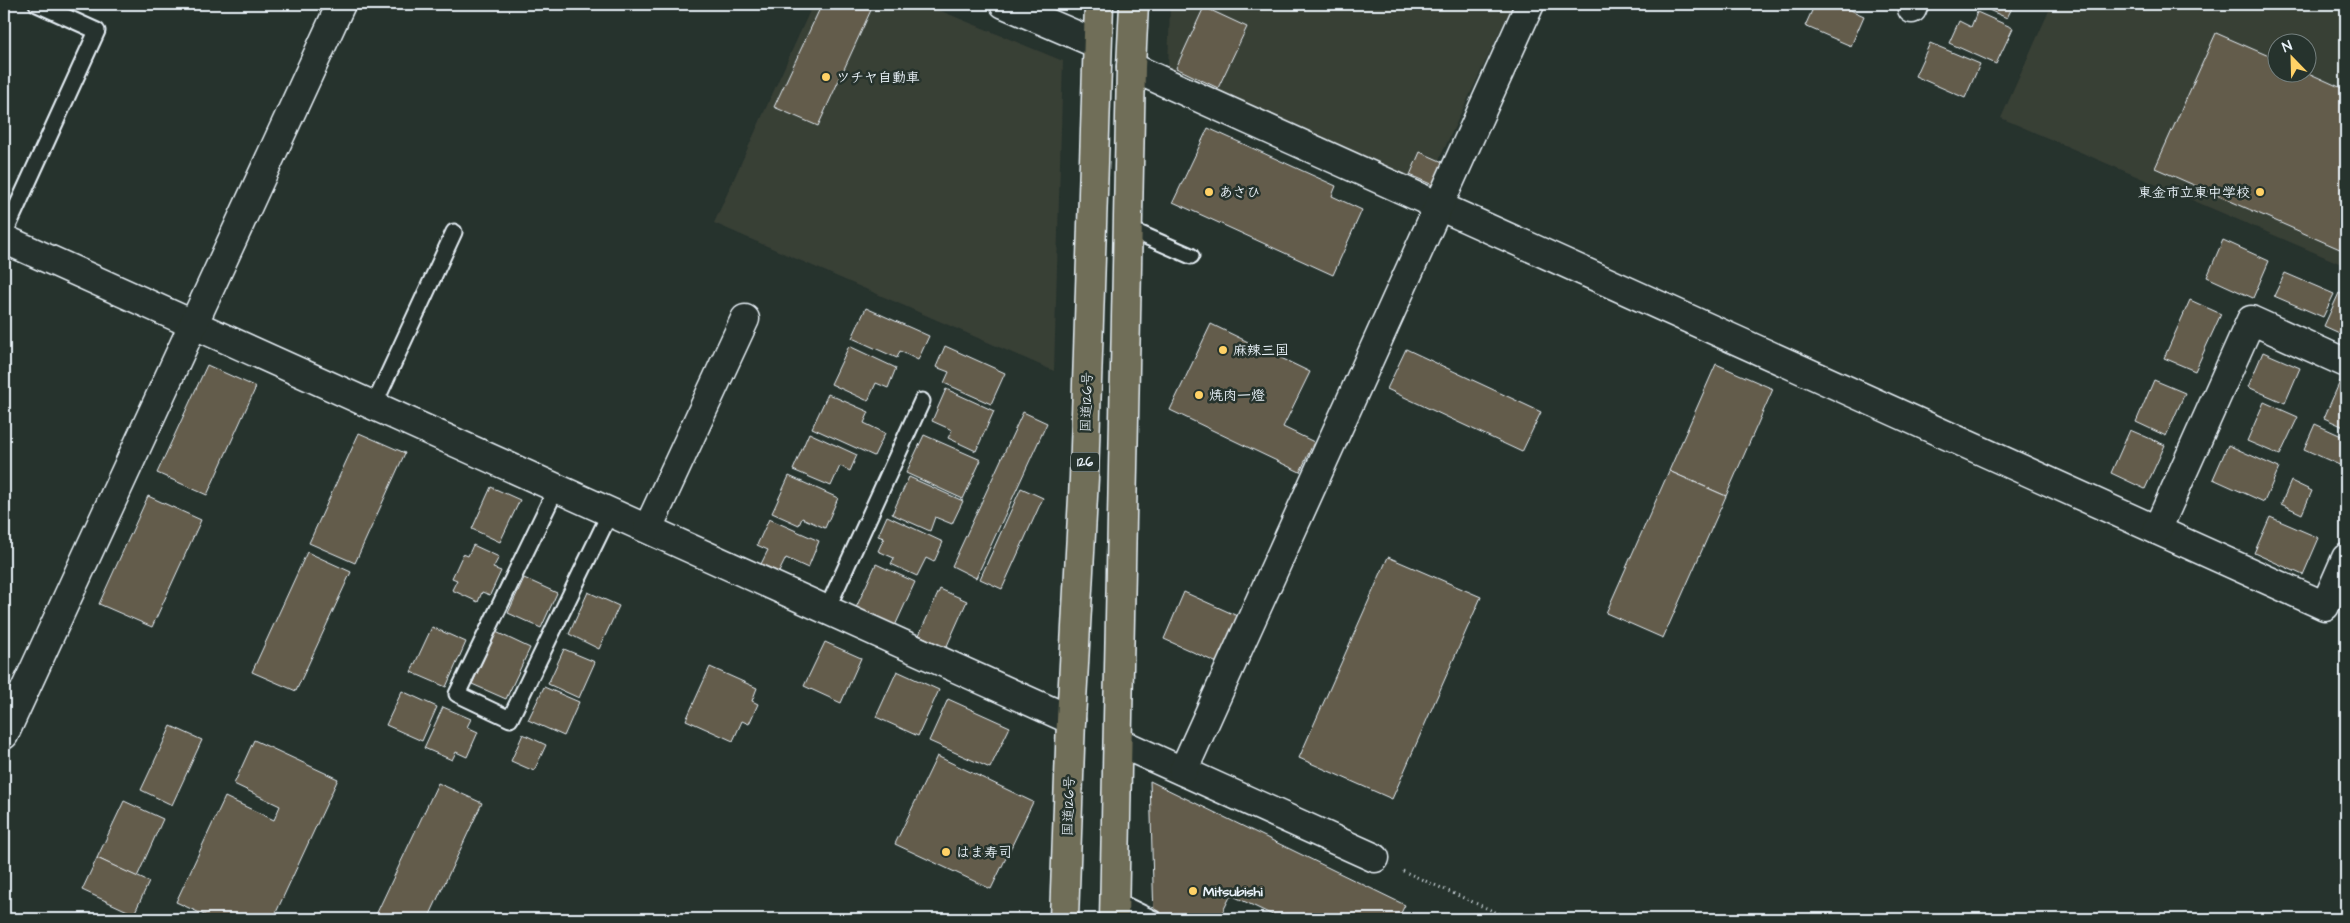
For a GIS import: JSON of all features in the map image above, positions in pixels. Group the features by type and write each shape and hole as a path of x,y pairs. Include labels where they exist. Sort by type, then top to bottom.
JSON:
{"highway":[{"name":"国道126号","path":"1064,919 1071,720 1084,478 1099,4"},
{"path":"1114,910 1127,228 1134,4"}],"street":[{"path":"4,735 341,4"},
{"path":"1004,4 1097,44"},
{"path":"1183,771 1530,4"},
{"path":"1131,66 2325,606 2346,558"},
{"path":"4,237 1071,720"},
{"path":"648,528 745,319"},
{"path":"2156,530 2251,320 2346,363"},
{"path":"1118,742 1376,858"}],"lane":[{"path":"4,237 97,31 37,4"},
{"path":"1127,228 1191,256"},
{"path":"374,405 454,232"},
{"path":"827,609 922,401"},
{"path":"557,487 457,694 510,720 611,511"},
{"path":"1114,910 1154,919"}],"path":[{"path":"1376,858 1511,919"}],"shaded area":[{"path":"813,4 924,4 1063,61 1054,371 714,223"},
{"path":"1170,4 1513,4 1427,185 1168,69"},
{"name":"東金市立東中学校","path":"2052,4 2346,4 2346,266 2001,118"}],"building":[{"path":"822,4 858,4 871,10 818,126 774,107"},
{"path":"1815,4 1837,4 1864,16 1851,46 1805,26"},
{"path":"1975,4 2014,4 2007,18"},
{"path":"1204,7 1247,27 1218,88 1176,68"},
{"path":"1977,12 2013,28 1996,64 1949,43 1959,21 1971,27"},
{"path":"2216,33 2268,56 2268,82 2318,82 2318,77 2346,90 2346,241 2342,250 2155,168"},
{"path":"1930,43 1980,64 1965,98 1915,76"},
{"path":"1208,128 1336,186 1332,196 1362,210 1333,275 1173,202"},
{"path":"1420,152 1445,163 1435,186 1410,175"},
{"path":"2223,240 2269,261 2253,298 2207,277"},
{"path":"2285,273 2334,294 2323,317 2274,296"},
{"path":"2339,293 2346,296 2346,336 2324,326"},
{"path":"2190,300 2221,314 2195,371 2164,358"},
{"path":"866,308 929,336 918,360 900,351 897,358 852,338"},
{"path":"1211,324 1310,372 1283,427 1314,442 1300,472 1170,410"},
{"path":"849,346 896,368 888,388 876,383 868,401 831,384"},
{"path":"945,346 1005,373 991,404 944,383 949,372 936,367"},
{"path":"1406,349 1541,412 1522,452 1387,389"},
{"path":"2263,352 2300,368 2285,403 2248,387"},
{"path":"1716,364 1773,389 1726,496 1669,471"},
{"path":"207,365 256,387 207,495 157,473"},
{"path":"2342,377 2346,379 2346,428 2324,418"},
{"path":"2154,380 2185,393 2166,436 2136,422"},
{"path":"946,389 994,411 976,451 948,438 952,430 932,421"},
{"path":"828,394 869,412 864,423 885,433 874,456 812,428"},
{"path":"2264,402 2298,417 2280,455 2247,441"},
{"path":"1023,412 1047,423 976,578 952,566"},
{"path":"2315,424 2346,438 2346,468 2304,449"},
{"path":"2130,430 2165,445 2145,489 2111,473"},
{"path":"359,433 405,453 355,563 309,543"},
{"path":"809,433 857,455 850,471 840,466 831,486 793,470"},
{"path":"924,435 981,460 963,499 906,473"},
{"path":"2228,445 2279,468 2264,502 2213,479"},
{"path":"1669,471 1726,496 1663,638 1606,613"},
{"path":"789,476 838,498 825,528 802,518 799,525 772,513"},
{"path":"909,477 963,501 952,524 935,517 930,531 892,514"},
{"path":"2291,481 2312,491 2302,514 2281,504"},
{"path":"491,487 520,500 500,542 472,529"},
{"path":"1021,488 1043,498 1002,589 980,579"},
{"path":"148,496 201,520 152,627 99,604"},
{"path":"887,516 943,542 934,562 926,558 917,576 891,564 894,558 878,551 884,538 878,536"},
{"path":"2270,517 2319,538 2303,575 2254,553"},
{"path":"769,519 819,541 808,568 786,558 779,572 761,564 768,550 757,545"},
{"path":"473,545 499,557 493,568 501,571 490,595 482,592 478,602 452,590 457,580 452,578 463,554 468,556"},
{"path":"307,552 351,572 296,691 252,672"},
{"path":"1388,557 1481,597 1392,799 1299,758"},
{"path":"876,564 915,582 894,628 855,610"},
{"path":"524,578 557,593 541,628 508,613"},
{"path":"940,589 967,601 946,648 919,635"},
{"path":"588,592 619,606 599,649 569,634"},
{"path":"1184,592 1244,619 1224,666 1164,639"},
{"path":"432,627 466,642 446,687 411,672"},
{"path":"496,632 530,648 506,699 472,684"},
{"path":"825,642 861,658 841,703 804,686"},
{"path":"564,649 595,662 579,698 548,684"},
{"path":"710,667 757,688 752,701 758,704 749,724 742,721 733,741 686,720"},
{"path":"897,671 939,690 918,736 876,717"},
{"path":"544,687 579,702 564,736 528,720"},
{"path":"402,691 437,707 422,741 386,725"},
{"path":"948,699 1010,727 990,768 929,741"},
{"path":"443,707 471,719 467,727 478,732 467,757 456,752 452,760 424,748"},
{"path":"171,726 202,740 172,805 141,790"},
{"path":"523,734 546,745 534,771 511,761"},
{"path":"254,740 338,779 273,919 213,919 176,902 225,797 274,820 280,806 234,784"},
{"path":"937,756 1033,802 991,889 895,844"},
{"path":"1150,781 1405,905 1398,919 1281,919 1231,895 1219,919 1154,919"},
{"path":"438,783 482,803 428,919 374,919"},
{"path":"124,801 163,819 137,877 97,858"},
{"path":"97,858 149,882 134,914 82,890"}],"place":[{"name":"ツチヤ自動車","path":"826,77"},
{"name":"あさひ","path":"1209,192"},
{"name":"東金市立東中学校","path":"2260,192"},
{"name":"麻辣三国","path":"1223,350"},
{"name":"焼肉一燈","path":"1199,395"},
{"name":"はま寿司","path":"946,852"},
{"name":"Mitsubishi","path":"1193,891"}]}
